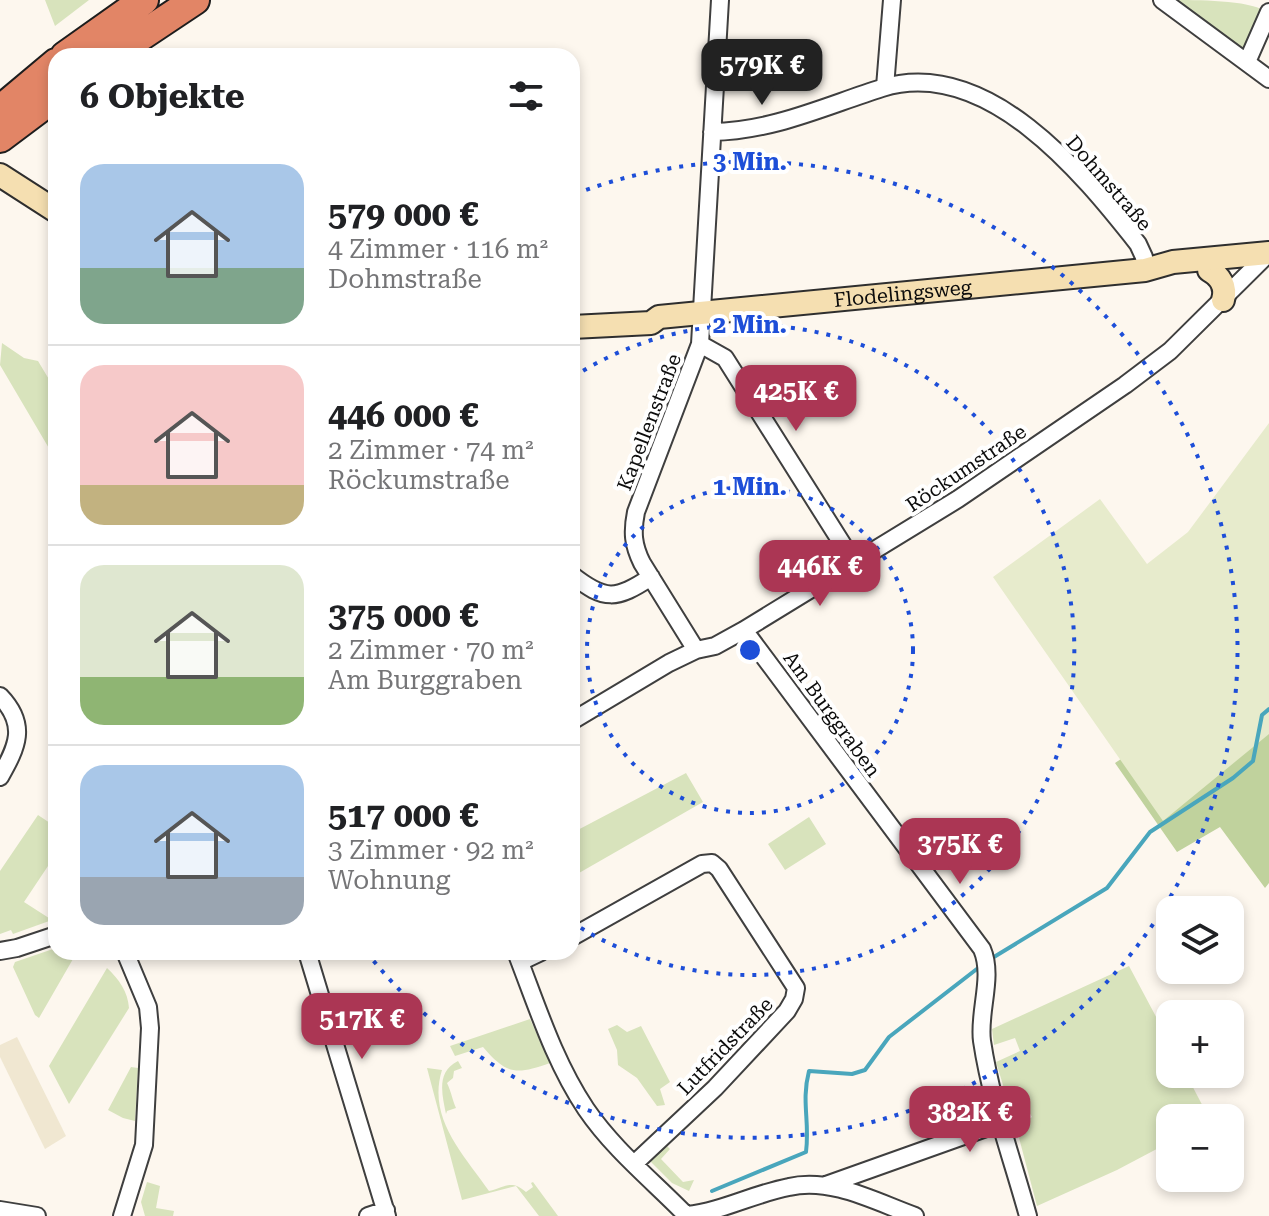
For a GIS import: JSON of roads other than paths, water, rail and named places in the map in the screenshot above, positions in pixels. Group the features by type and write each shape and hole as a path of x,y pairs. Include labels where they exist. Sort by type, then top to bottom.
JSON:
{"highway":[{"path":"75,48 144,0"},
{"path":"123,48 195,0"},
{"path":"0,92 48,65"},
{"path":"0,110 48,69"},
{"path":"0,138 48,102"}],"street":[{"name":"Kapellenstraße","path":"696,650 635,549 632,531 636,512 700,344 720,0"},
{"path":"885,87 892,0"},
{"path":"1162,0 1269,79"},
{"path":"1247,62 1269,12"},
{"name":"Dohmstraße","path":"712,132 758,129 885,87 920,84 955,88 980,97 1013,117 1052,148 1138,244 1144,257 1145,270"},
{"path":"0,175 48,206"},
{"name":"Flodelingsweg","path":"581,326 601,317 651,312 659,317 701,314 1145,270 1173,262 1269,253"},
{"name":"Flodelingsweg","path":"1145,270 1175,273 1242,266 1269,253"},
{"name":"Röckumstraße","path":"580,716 669,663 696,650 715,646 744,630 958,499 1170,351 1269,253"},
{"path":"1209,270 1220,280 1225,294 1223,300"},
{"path":"700,344 725,358 855,564"},
{"path":"580,580 609,596 628,593 651,577"},
{"name":"Am Burggraben","path":"744,630 985,962 981,1037 1000,1123 1028,1216"},
{"path":"0,696 15,718 19,733 12,756 0,777"},
{"name":"Lutfridstraße","path":"580,933 702,864 712,863 719,869 796,988 787,1011 715,1088 634,1164"},
{"path":"0,951 48,938"},
{"path":"122,1216 144,1145 150,1028 148,1007 128,960"},
{"path":"309,960 387,1213 368,1216"},
{"path":"519,960 560,1065 586,1109 608,1138 686,1216 712,1212 787,1187 826,1185 1000,1123"},
{"path":"826,1185 915,1216"},
{"path":"0,1210 37,1216"}],"waterway":[{"path":"989,960 1107,888 1150,832 1233,778 1253,761 1262,715 1269,709"},
{"path":"712,1191 806,1152 809,1071 852,1074 865,1070 889,1037 982,965"}]}
